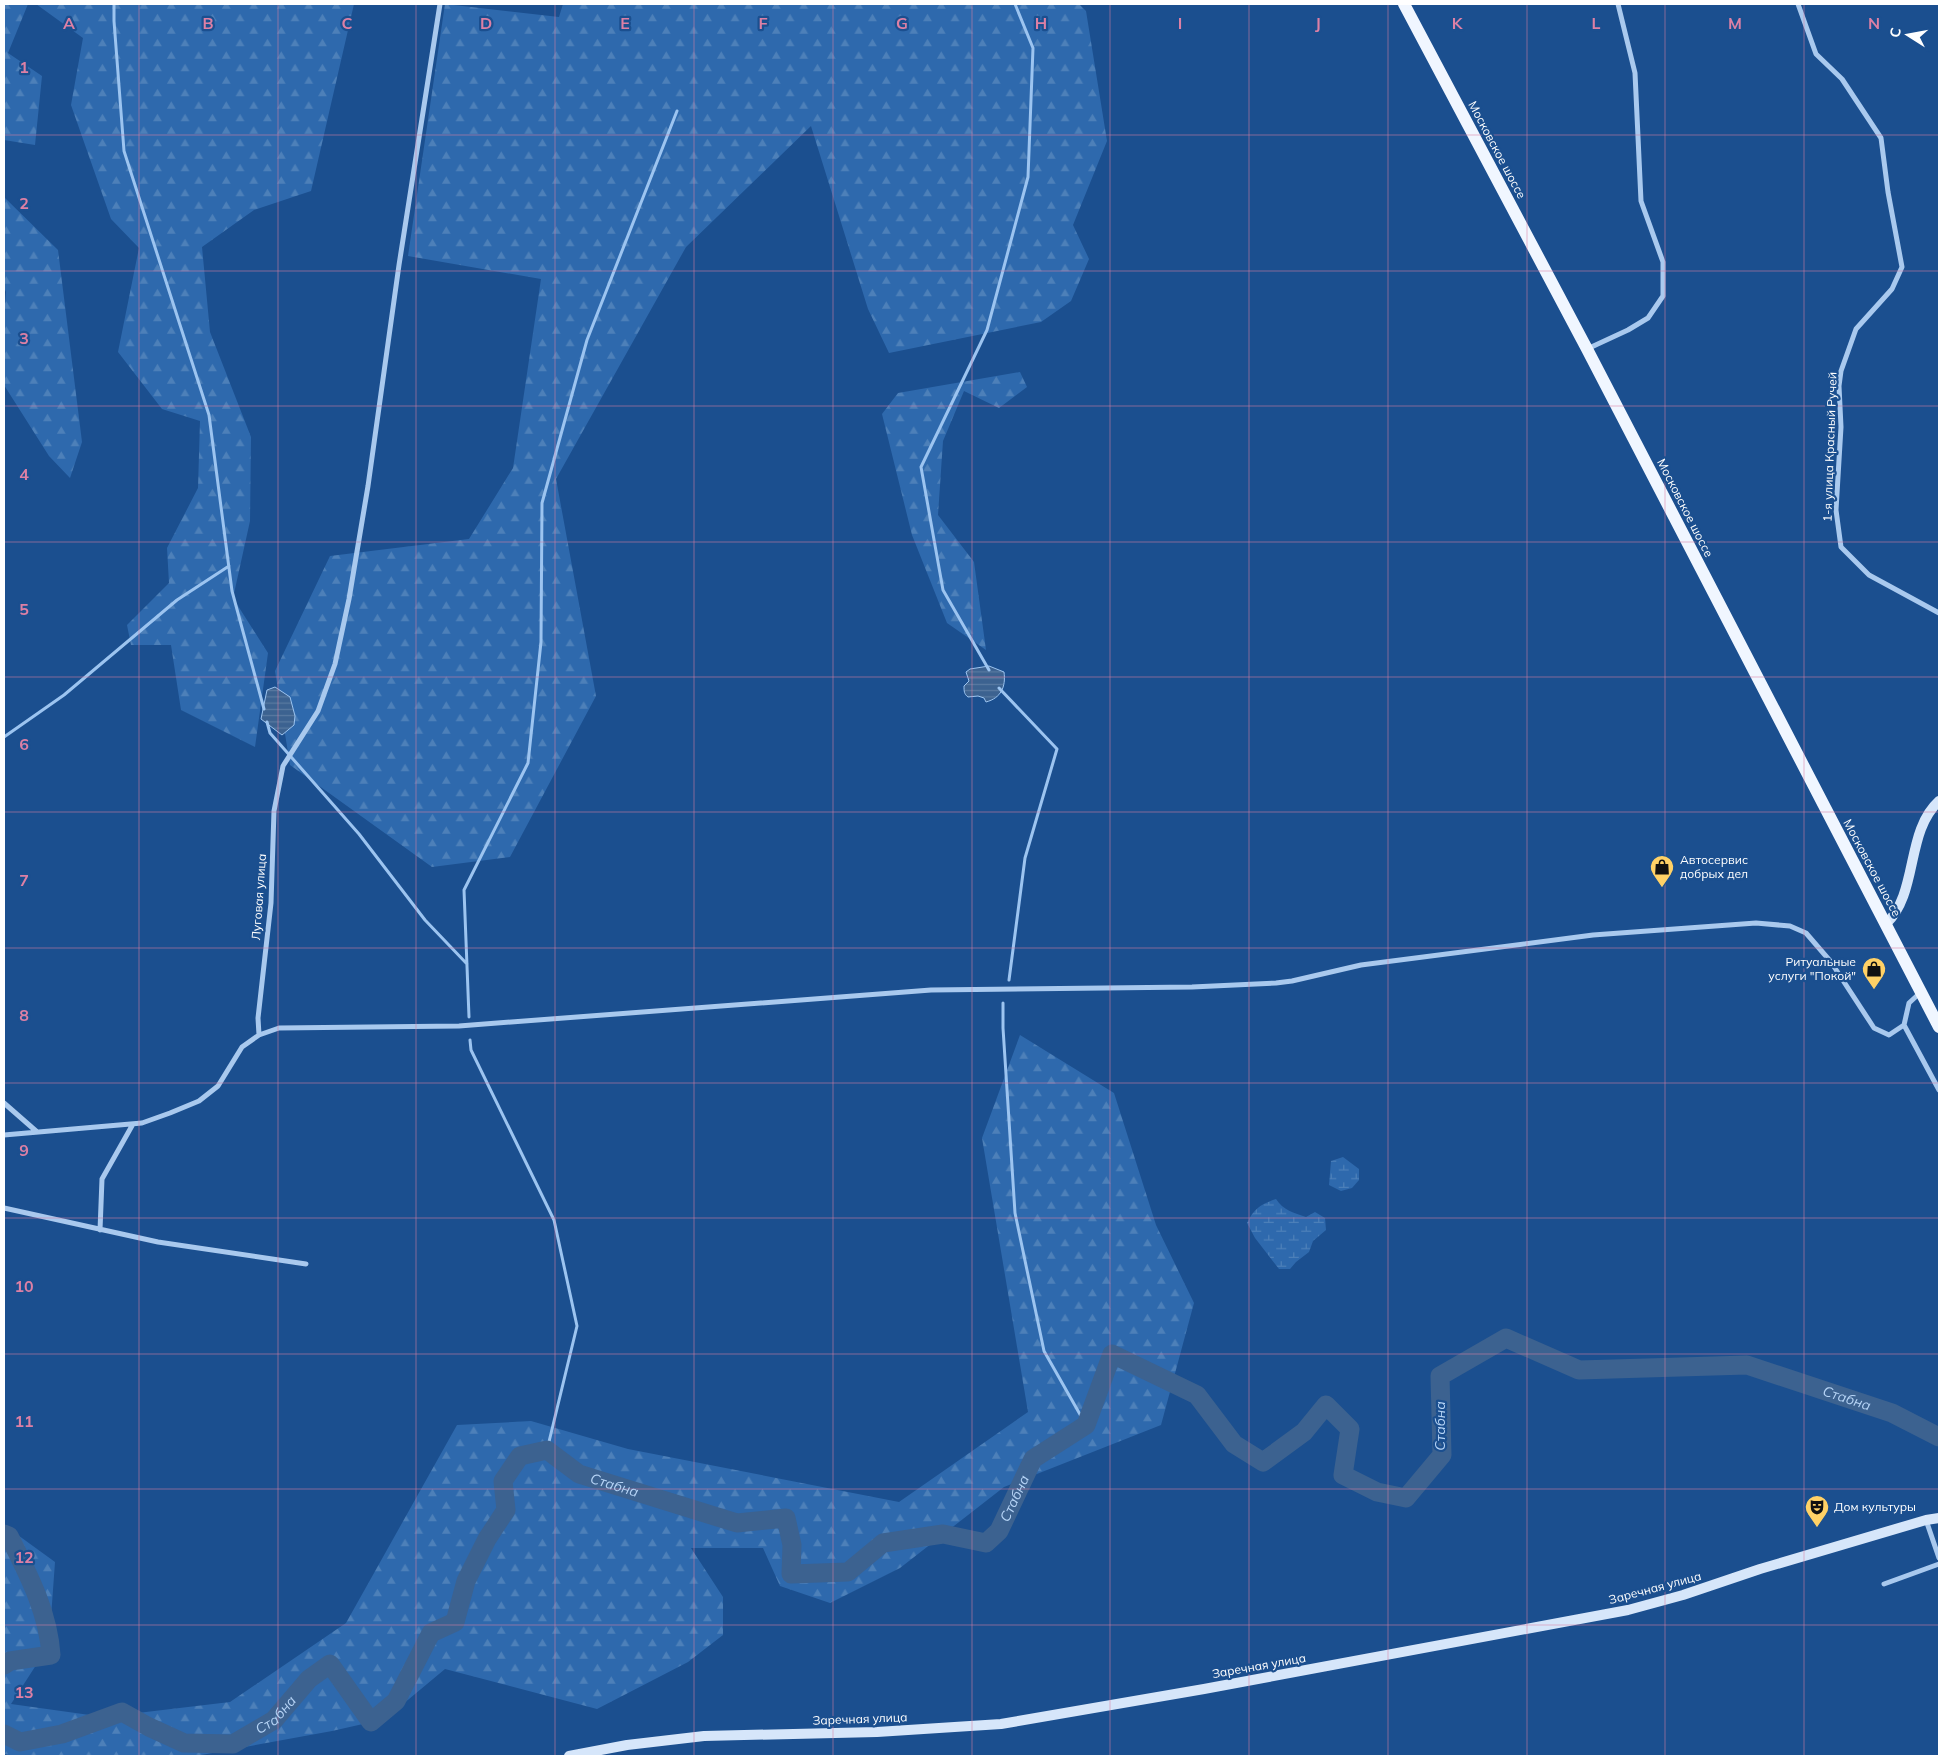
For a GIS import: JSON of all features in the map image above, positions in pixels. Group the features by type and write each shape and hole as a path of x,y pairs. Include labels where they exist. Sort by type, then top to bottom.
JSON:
{"main road":[{"name":"Московское шоссе","path":"1404,4 1587,349 1939,1027"}],"street":[{"name":"Луговая улица","path":"259,1035 258,1018 271,903 274,811 283,766 318,711 335,664 349,599 368,486 398,273 440,4"},
{"path":"1587,349 1628,330 1648,318 1663,296 1663,262 1641,202 1635,73 1618,4"},
{"name":"1-я улица Красный Ручей","path":"1798,4 1816,54 1842,79 1881,138 1888,192 1902,267 1892,289 1856,329 1840,371 1841,427 1836,510 1841,547 1870,575 1939,613"},
{"path":"1886,924 1895,915 1924,824 1929,812 1939,800"},
{"path":"4,1135 142,1123 199,1101 218,1086 242,1047 259,1035 279,1028 459,1026 931,990 1192,987 1276,983 1361,965 1564,939 1756,923 1790,926 1806,933 1831,962 1874,1028 1890,1035 1904,1025"},
{"path":"1921,992 1909,1003 1904,1025 1939,1090"},
{"path":"4,1103 36,1132"},
{"path":"100,1230 102,1179 132,1124"},
{"path":"4,1208 158,1242 306,1264"},
{"name":"Заречная улица","path":"569,1756 627,1745 704,1736 877,1732 1001,1724 1186,1692 1628,1610 1683,1595 1760,1569 1926,1520 1939,1518"},
{"path":"1926,1520 1939,1558"},
{"path":"1884,1584 1939,1564"}],"green space":[{"path":"4,4 28,4 8,53 42,76 35,145 4,140"},
{"path":"36,4 354,4 311,191 254,210 202,247 210,332 251,437 250,521 233,598 268,653 255,747 181,710 171,645 131,645 127,625 169,583 167,548 198,488 200,421 162,409 118,352 139,248 111,219 71,105 83,38"},
{"path":"445,4 559,17 563,4 1079,4 1086,11 1107,141 1073,225 1089,259 1071,301 1041,322 889,353 868,309 811,126 686,247 556,479 596,696 510,857 432,867 290,765 275,671 330,556 469,539 513,468 541,279 408,256"},
{"path":"4,197 58,250 82,442 70,478 49,456 4,385 6,292 4,287"},
{"path":"1020,372 1027,387 999,408 964,391 943,441 938,515 974,562 986,650 947,623 912,535 882,414 898,393"},
{"path":"1020,1035 1114,1093 1156,1225 1194,1303 1161,1425 1004,1487 900,1568 830,1603 780,1586 763,1548 691,1548 723,1597 723,1635 688,1662 597,1709 445,1669 385,1719 332,1731 196,1756 17,1756 4,1754 4,1525 55,1562 49,1645 11,1704 104,1717 230,1702 346,1623 457,1425 531,1421 628,1449 899,1502 1028,1412 982,1138"},
{"path":"1343,1157 1359,1169 1359,1180 1352,1188 1341,1191 1329,1185 1331,1161"},
{"path":"1276,1199 1282,1206 1293,1212 1306,1217 1315,1212 1325,1218 1326,1230 1313,1241 1309,1252 1290,1269 1279,1269 1255,1238 1247,1223 1258,1207"}],"shaded area":[{"path":"989,666 1004,672 1003,687 999,695 986,702 984,698 978,696 968,697 964,689 964,686 969,681 966,672 970,669"},
{"path":"275,687 290,697 295,716 294,725 282,735 261,719 267,690"}],"waterway":[{"path":"114,4 124,151 209,415 232,591 264,709"},
{"path":"989,670 943,590 921,467 987,330 1028,177 1033,48 1015,4"},
{"path":"469,1017 464,890 528,763 541,642 542,503 587,340 677,111"},
{"path":"4,737 64,695 177,600 229,566"},
{"path":"999,688 1057,749 1025,858 1009,980"},
{"path":"267,722 270,733 359,834 425,920 467,964"},
{"path":"1003,1003 1015,1213 1044,1351 1086,1425"},
{"path":"470,1040 471,1050 554,1220 577,1326 547,1450"},
{"name":"Стабна","path":"4,1734 20,1742 62,1734 122,1712 184,1743 233,1744 274,1720 309,1679 330,1664 371,1722 396,1701 431,1633 455,1622 466,1581 487,1539 506,1510 503,1481 520,1456 547,1450 579,1474 737,1523 786,1518 792,1545 791,1574 848,1572 883,1543 943,1534 986,1543 999,1531 1033,1459 1086,1425 1112,1354 1197,1395 1234,1444 1263,1462 1304,1432 1326,1405 1350,1429 1343,1475 1377,1492 1406,1498 1442,1455 1440,1376 1506,1338 1579,1370 1747,1365 1892,1413 1939,1437"},
{"name":"Стабна","path":"4,1534 9,1536 36,1593 46,1623 51,1655 10,1661 4,1665"}],"place":[{"name":"Автосервис добрых дел","path":"1662,888"},
{"name":"Ритуальные услуги \"Покой\"","path":"1874,990"},
{"name":"Дом культуры","path":"1817,1528"}]}
